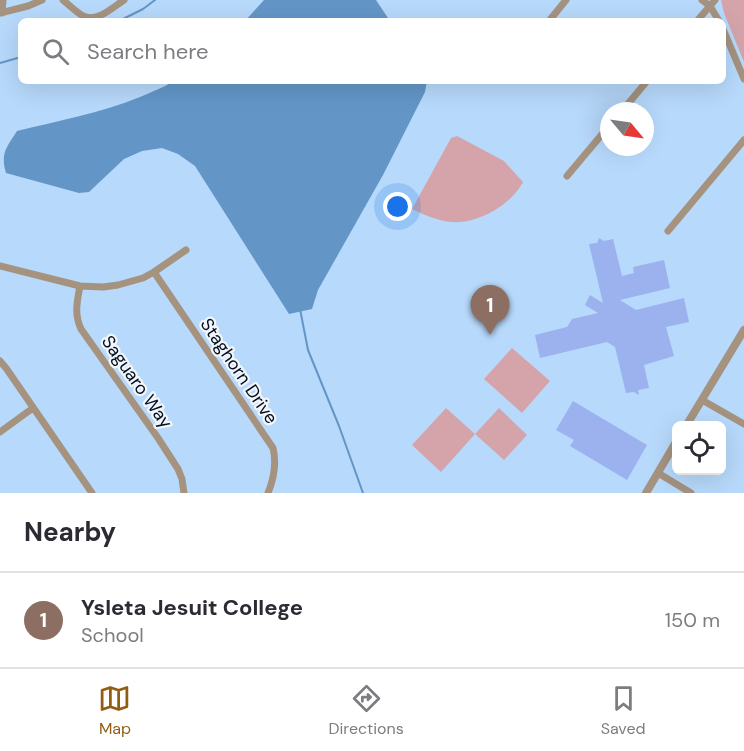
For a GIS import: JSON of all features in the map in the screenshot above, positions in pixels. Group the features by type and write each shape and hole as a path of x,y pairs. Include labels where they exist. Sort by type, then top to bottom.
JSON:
{"street":[{"path":"3,0 1,13 42,0"},
{"path":"63,0 83,16 90,18 101,15 124,0"},
{"path":"551,18 566,0"},
{"path":"702,0 712,3"},
{"path":"700,18 712,3"},
{"path":"712,3 718,18"},
{"path":"726,36 744,79"},
{"path":"630,102 644,84"},
{"path":"567,176 600,137"},
{"path":"668,231 744,140"},
{"path":"0,266 80,286 103,287 143,278 186,250"},
{"name":"Staghorn Drive","path":"154,272 273,448 276,464 275,475 268,493"},
{"name":"Saguaro Way","path":"80,286 76,314 81,329 178,469 184,493"},
{"path":"689,421 744,330"},
{"path":"0,361 92,493"},
{"path":"702,400 744,424"},
{"path":"0,432 33,408"},
{"path":"646,493 672,449"},
{"path":"658,473 691,493"}],"shaded area":[{"path":"721,0 744,0 744,62 724,13"},
{"path":"457,136 504,161 523,182 511,198 493,211 473,220 452,222 412,209 451,138"},
{"path":"512,348 550,381 522,413 484,379"},
{"path":"446,408 475,434 441,472 412,445"},
{"path":"499,408 527,435 504,460 475,434"}],"water":[{"path":"264,0 376,0 388,18 248,18"},
{"path":"168,84 426,84 425,92 383,175 318,290 312,309 289,314 195,166 178,154 162,148 142,151 124,159 89,192 79,193 6,173 4,155 17,131 110,108"}],"building":[{"path":"599,238 604,241 613,239 622,276 634,273 633,267 664,260 670,288 620,300 636,310 684,298 689,322 666,327 674,356 644,365 649,388 638,390 639,395 634,392 626,393 615,347 607,342 540,358 535,335 567,327 572,319 598,313 585,305 590,295 603,303 589,244 597,243"},
{"path":"573,401 647,445 627,480 570,446 574,440 556,430"}],"waterway":[{"path":"125,18 155,0"},
{"path":"0,63 18,58"},
{"path":"300,309 308,350 363,493"}],"place":[{"name":"Ysleta Jesuit College","path":"490,335"}]}
